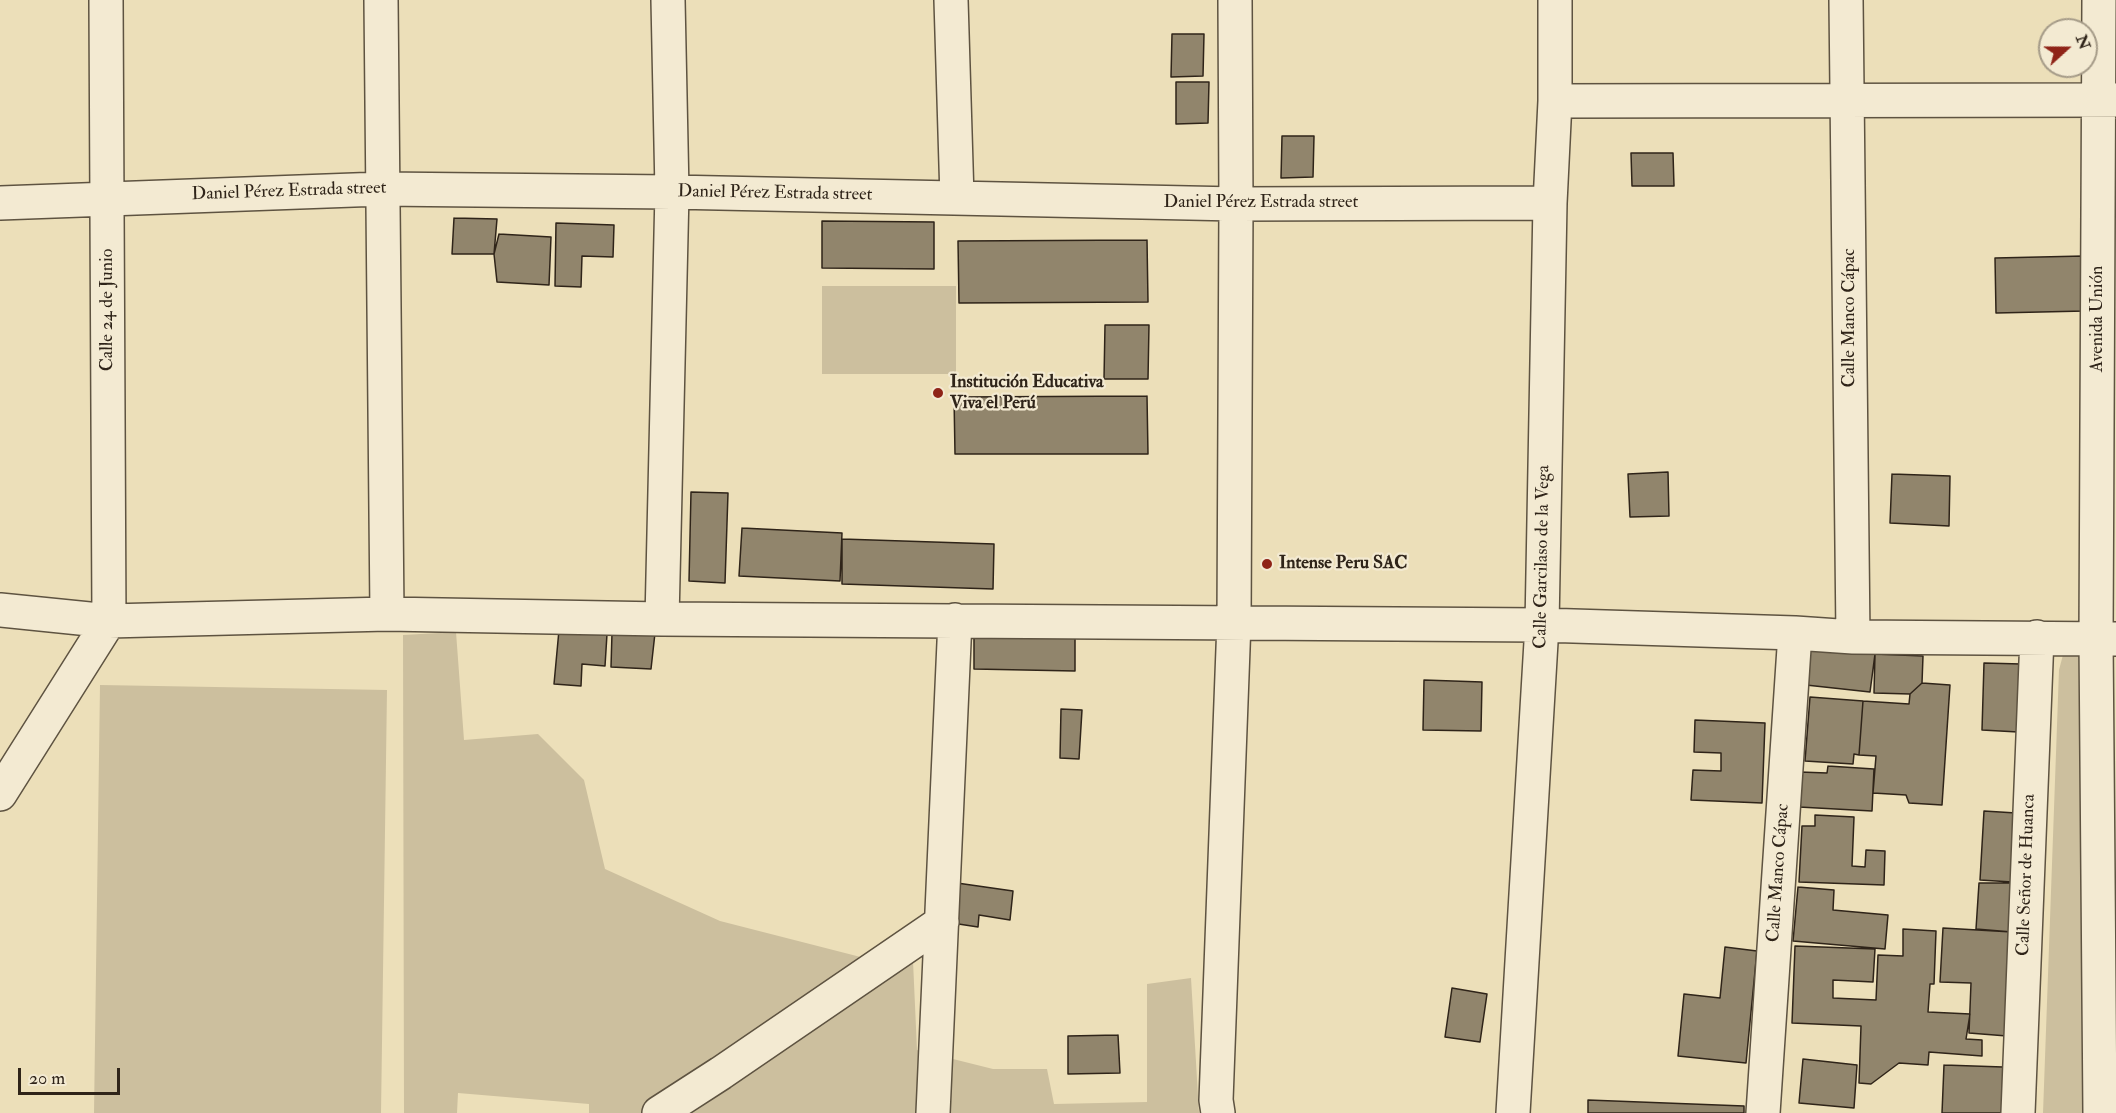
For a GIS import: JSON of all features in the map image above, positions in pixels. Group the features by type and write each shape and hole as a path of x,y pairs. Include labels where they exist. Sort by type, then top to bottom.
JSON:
{"street":[{"name":"Calle 24 de Junio","path":"106,0 109,621"},
{"path":"381,0 381,189 387,614"},
{"path":"662,619 672,192 668,0"},
{"path":"951,0 957,198"},
{"path":"1218,1113 1216,1100 1234,622 1236,204 1234,0"},
{"name":"Calle Garcilaso de la Vega","path":"1514,1113 1542,625 1550,203 1555,101 1555,0"},
{"name":"Calle Manco Cápac","path":"1846,0 1853,637"},
{"name":"Avenida Unión","path":"2099,0 2108,99 2106,639"},
{"path":"1555,101 2108,99"},
{"name":"Daniel Pérez Estrada street","path":"0,203 381,189 672,192 1236,204 1550,203"},
{"path":"0,610 109,621 387,614 662,619 1542,625 1853,637 2106,639 2100,1113"},
{"path":"933,1113 955,620"},
{"path":"0,794 109,621"},
{"name":"Calle Manco Cápac","path":"1763,1113 1795,633"},
{"name":"Calle Señor de Huanca","path":"2018,1113 2037,637"},
{"path":"659,1113 942,922"}],"shaded area":[{"path":"822,286 956,286 956,374 822,374"},
{"path":"456,632 464,740 538,734 584,780 605,869 720,921 884,963 913,961 917,1050 993,1069 1047,1069 1054,1104 1147,1102 1147,984 1191,978 1199,1113 589,1113 589,1104 458,1093 457,1113 404,1113 403,635"},
{"path":"2064,651 2080,656 2093,1113 2043,1113 2059,670"},
{"path":"100,685 387,690 381,1113 94,1113"}],"building":[{"path":"1172,34 1204,34 1203,76 1171,77"},
{"path":"1176,82 1209,82 1208,123 1176,124"},
{"path":"1282,136 1314,136 1313,177 1281,178"},
{"path":"1631,153 1673,153 1674,186 1632,186"},
{"path":"454,218 497,219 494,254 452,254"},
{"path":"822,221 934,222 934,269 822,268"},
{"path":"556,223 614,225 613,257 582,256 581,287 555,286"},
{"path":"499,234 551,237 549,285 497,282 494,254"},
{"path":"1147,240 1148,302 959,303 958,241"},
{"path":"2084,256 2085,311 1996,313 1995,258"},
{"path":"1105,325 1149,325 1148,379 1104,379"},
{"path":"1147,396 1148,454 955,454 954,397"},
{"path":"1668,472 1669,516 1630,517 1628,474"},
{"path":"1892,474 1950,476 1949,526 1890,523"},
{"path":"691,492 728,493 725,583 689,581"},
{"path":"742,528 842,533 840,581 739,576"},
{"path":"842,539 994,544 993,589 842,584"},
{"path":"559,630 607,634 605,666 582,664 581,686 554,684"},
{"path":"612,633 655,633 651,669 611,667"},
{"path":"974,636 1075,637 1075,671 974,669"},
{"path":"1810,647 1875,654 1870,692 1806,685"},
{"path":"1875,654 1923,656 1922,683 1910,694 1874,693"},
{"path":"1984,663 2021,664 2018,732 1982,730"},
{"path":"1424,680 1482,682 1481,731 1423,730"},
{"path":"1922,683 1950,685 1942,805 1909,803 1906,795 1873,793 1876,756 1859,755 1863,701 1909,704 1910,694"},
{"path":"1810,697 1863,701 1859,755 1854,754 1853,764 1805,761"},
{"path":"1061,709 1082,710 1079,759 1060,758"},
{"path":"1695,720 1765,723 1762,803 1691,800 1693,770 1721,771 1721,753 1694,752"},
{"path":"1828,766 1874,769 1872,811 1799,807 1800,772 1827,773"},
{"path":"1984,811 2016,813 2012,882 1980,880"},
{"path":"1815,815 1854,817 1852,866 1865,867 1866,850 1885,851 1884,885 1799,882 1802,826 1815,826"},
{"path":"957,883 1013,891 1010,920 979,915 978,927 952,923"},
{"path":"1979,883 2012,883 2012,932 1976,929"},
{"path":"1798,887 1834,890 1833,910 1888,915 1885,949 1793,941"},
{"path":"1943,928 2012,932 2007,1036 1969,1033 1971,983 1940,982"},
{"path":"1903,929 1936,931 1934,984 1930,984 1928,1012 1970,1014 1966,1039 1982,1040 1982,1056 1929,1052 1928,1065 1899,1063 1871,1084 1859,1083 1861,1026 1792,1023 1795,946 1875,949 1873,982 1833,980 1833,998 1876,1000 1878,955 1903,956"},
{"path":"1725,947 1757,951 1746,1063 1678,1056 1684,994 1720,998"},
{"path":"1452,988 1487,994 1480,1042 1445,1037"},
{"path":"1118,1035 1120,1073 1068,1074 1068,1036"},
{"path":"1803,1059 1857,1065 1854,1108 1799,1103"},
{"path":"1944,1065 2003,1067 2002,1113 1942,1113"},
{"path":"1588,1100 1744,1106 1744,1113 1588,1113"}],"place":[{"name":"Institución Educativa Viva el Perú","path":"938,393"},
{"name":"Intense Peru SAC","path":"1267,564"}]}
